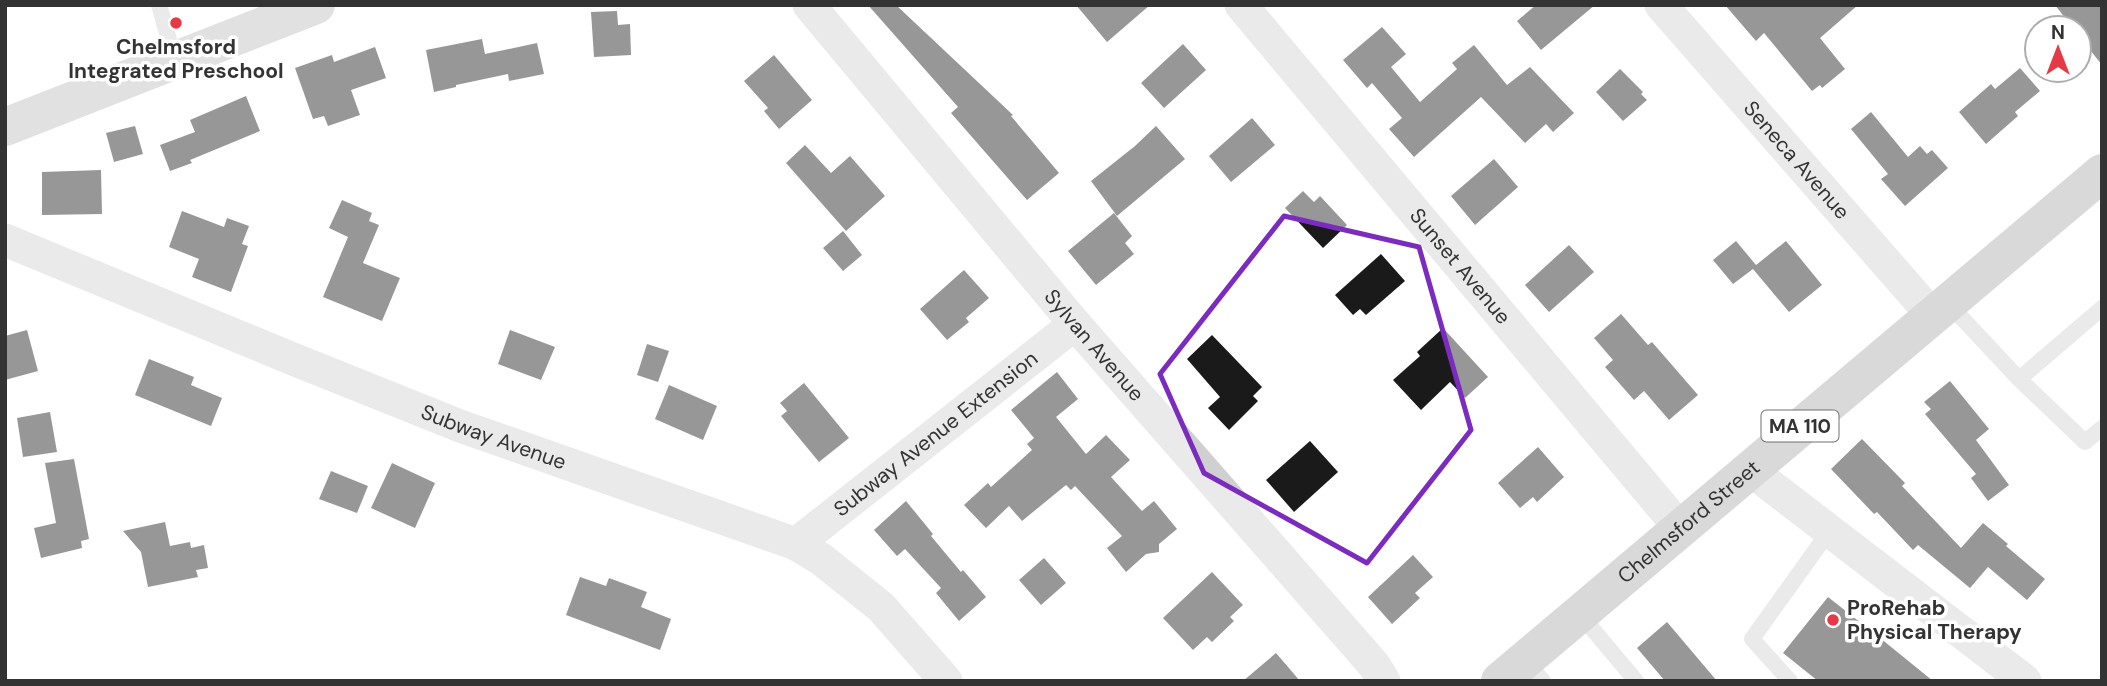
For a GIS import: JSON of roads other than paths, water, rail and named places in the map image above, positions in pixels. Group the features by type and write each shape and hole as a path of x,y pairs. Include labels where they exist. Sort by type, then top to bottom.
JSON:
{"main road":[{"name":"Chelmsford Street","path":"1522,674 1579,613 2102,173"}],"street":[{"path":"5,127 316,5"},
{"name":"Sylvan Avenue","path":"809,5 1075,324 1374,665 1384,681"},
{"name":"Sunset Avenue","path":"1241,5 1680,528"},
{"name":"Seneca Avenue","path":"1661,5 1939,309"},
{"name":"Subway Avenue","path":"5,240 460,426 796,544 821,559 881,607 946,681"},
{"name":"Subway Avenue Extension","path":"796,544 1075,324"},
{"path":"1749,469 2025,681"}],"lane":[{"path":"159,5 175,61"},
{"path":"2019,379 2102,308"},
{"path":"1939,309 2019,379 2085,442 2102,428"},
{"path":"1790,681 1752,639 1830,530"},
{"path":"1579,613 1636,681"}],"place":[{"name":"Chelmsford Integrated Preschool","path":"176,23"},
{"name":"ProRehab Physical Therapy","path":"1833,620"}]}
